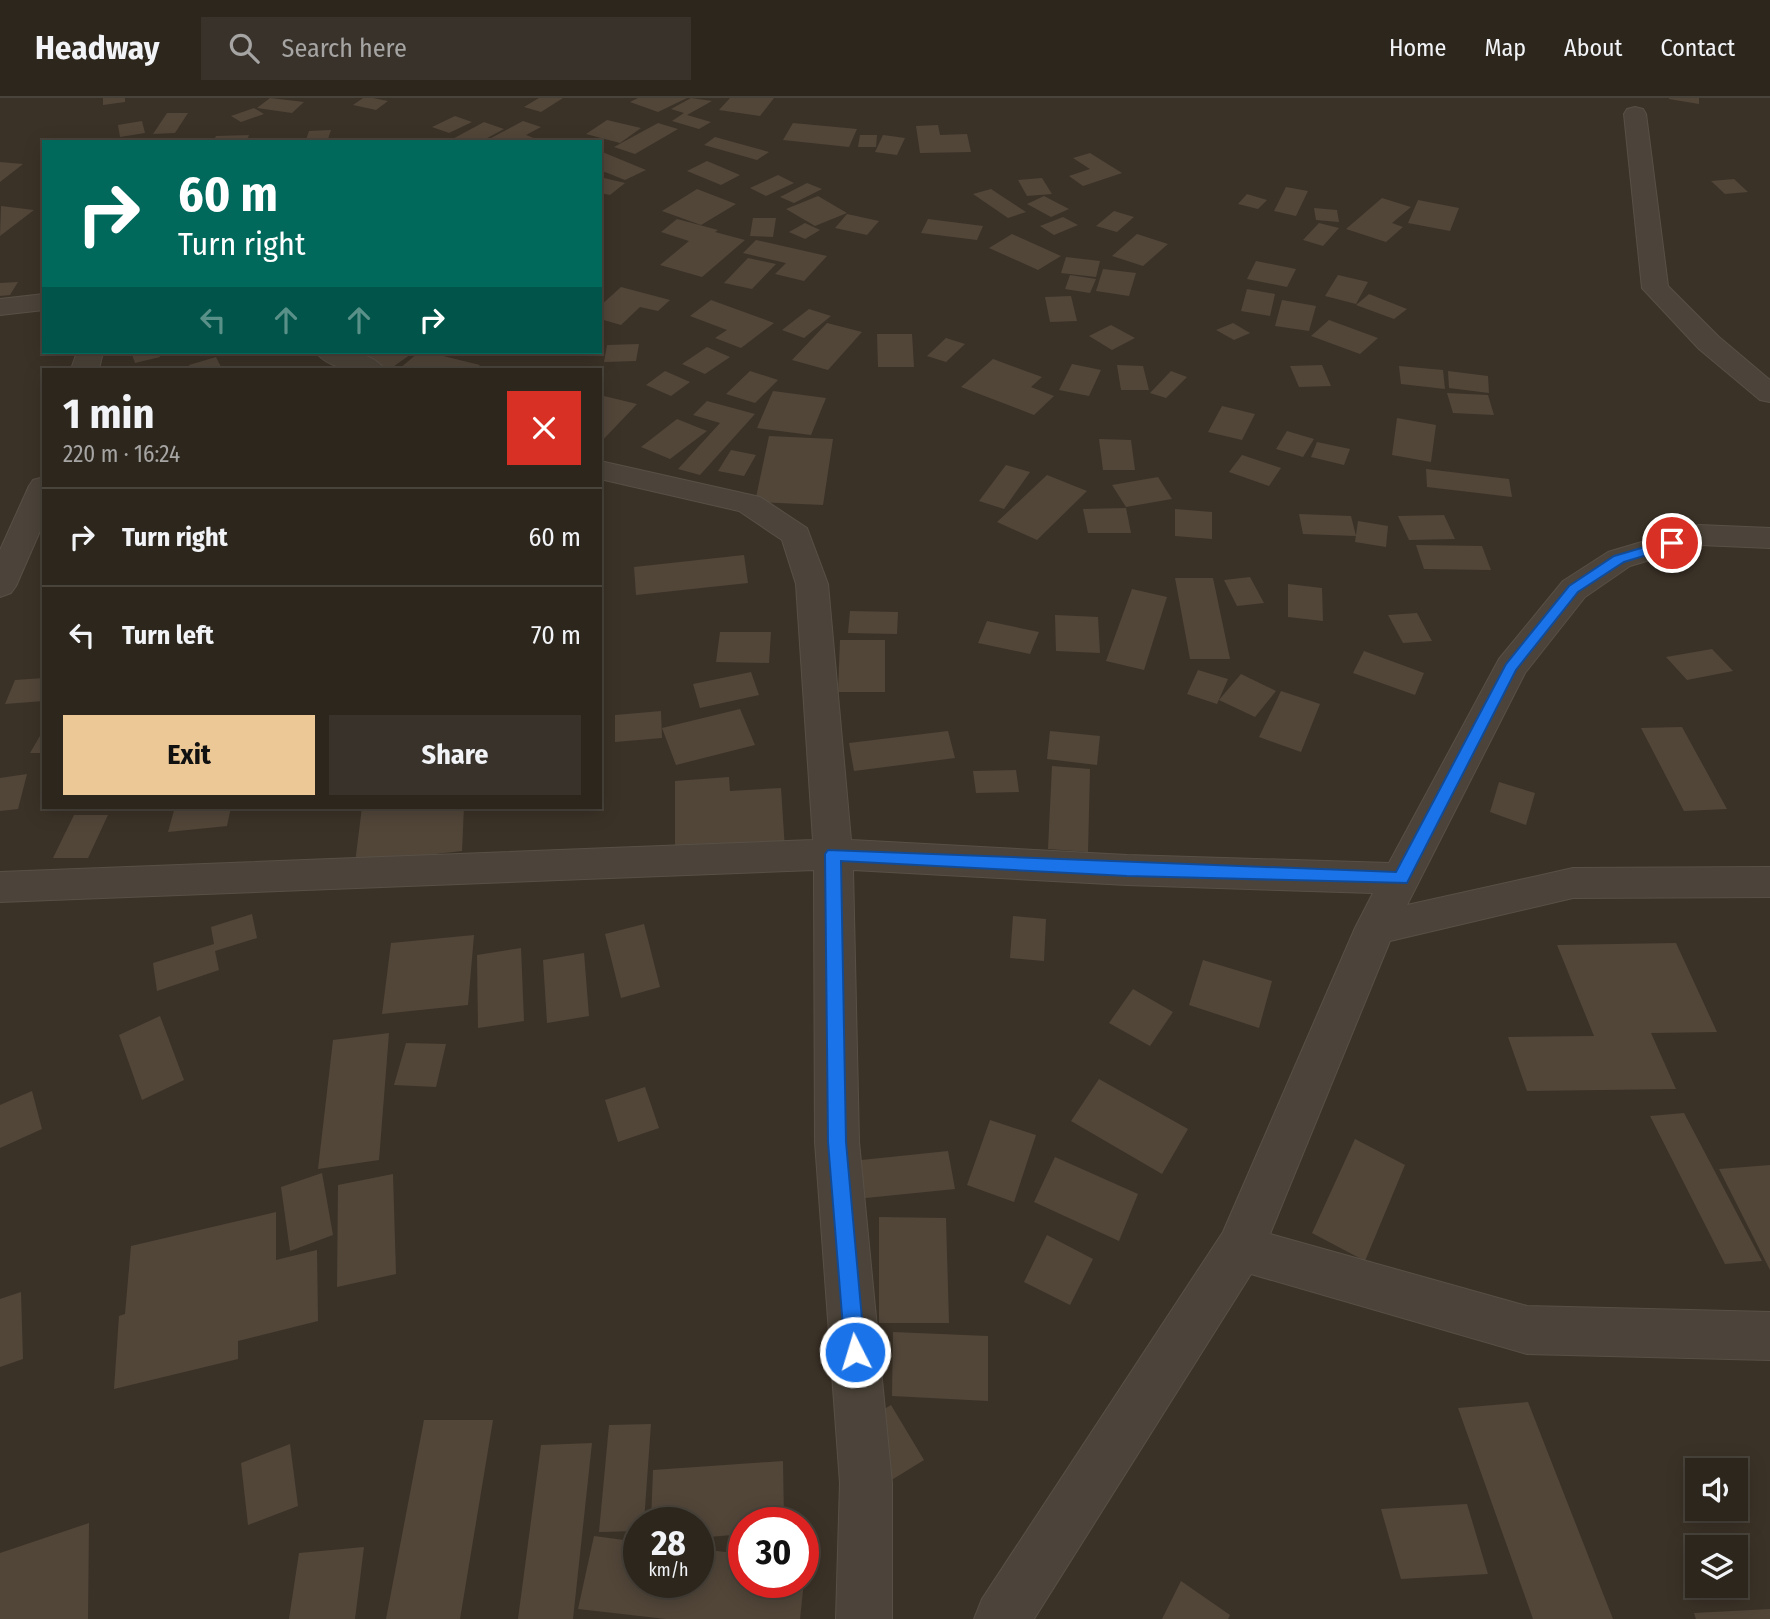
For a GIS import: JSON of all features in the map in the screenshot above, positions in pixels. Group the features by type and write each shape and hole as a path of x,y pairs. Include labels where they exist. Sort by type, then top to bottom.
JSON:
{"street":[{"path":"1635,114 1656,288 1709,344 1770,394"},
{"path":"0,307 42,302"},
{"path":"335,354 368,368"},
{"path":"602,470 749,504 796,535 812,584 833,854 837,1142 866,1483 864,1619"},
{"path":"0,586 42,491"},
{"path":"1002,1619 1240,1248 1375,928 1511,667 1574,589 1619,559 1699,534 1770,538"},
{"path":"0,887 833,854 1127,870 1401,879"},
{"path":"1375,928 1573,883 1770,882"},
{"path":"1240,1248 1527,1330 1770,1336"}],"building":[{"path":"103,98 125,98 125,102 103,105"},
{"path":"270,98 304,102 292,113 257,108"},
{"path":"363,98 388,101 376,110 353,105"},
{"path":"539,98 563,98 541,112 524,107"},
{"path":"638,98 687,98 658,112 630,102"},
{"path":"691,98 712,101 687,115 711,122 699,129 672,121 684,113 671,109"},
{"path":"730,98 774,98 760,116 719,110"},
{"path":"1699,98 1699,104 1669,99"},
{"path":"254,108 264,114 241,122 231,116"},
{"path":"167,113 188,113 175,133 153,134"},
{"path":"455,116 472,122 449,133 432,127"},
{"path":"607,120 641,128 620,143 586,134"},
{"path":"142,121 145,133 120,137 118,125"},
{"path":"523,121 541,127 526,135 539,140 489,139"},
{"path":"484,122 504,129 484,140 451,140"},
{"path":"658,123 678,129 635,154 614,147"},
{"path":"793,123 857,129 849,147 783,140"},
{"path":"938,125 940,135 967,134 971,152 920,153 916,126"},
{"path":"331,130 328,140 306,140 309,131"},
{"path":"249,135 247,140 214,140 216,136"},
{"path":"860,135 877,135 876,147 858,147"},
{"path":"883,135 905,138 897,155 875,152"},
{"path":"715,137 769,152 757,160 704,145"},
{"path":"602,152 646,170 625,180 602,171"},
{"path":"1090,153 1122,173 1083,186 1069,176 1090,169 1073,158"},
{"path":"707,161 740,175 721,185 687,171"},
{"path":"0,162 23,164 0,182"},
{"path":"778,175 794,183 766,196 750,188"},
{"path":"602,177 625,183 610,195 602,193"},
{"path":"1042,178 1052,194 1027,196 1018,180"},
{"path":"1734,179 1748,192 1725,194 1711,181"},
{"path":"807,183 822,189 794,203 780,197"},
{"path":"1286,187 1308,191 1296,216 1274,211"},
{"path":"697,189 736,204 701,225 662,211"},
{"path":"991,189 1026,212 1008,218 973,194"},
{"path":"1247,194 1267,200 1258,209 1238,204"},
{"path":"818,196 847,213 815,226 786,209"},
{"path":"1044,196 1069,209 1051,217 1027,204"},
{"path":"1382,198 1411,207 1392,223 1403,227 1386,242 1346,229"},
{"path":"1418,200 1459,208 1450,231 1408,223"},
{"path":"1,206 34,210 0,236"},
{"path":"1314,208 1337,210 1339,222 1316,220"},
{"path":"1114,211 1134,217 1117,232 1096,226"},
{"path":"847,214 879,221 867,235 835,228"},
{"path":"1063,217 1078,225 1054,235 1040,226"},
{"path":"753,218 776,218 773,237 750,236"},
{"path":"677,219 745,240 702,277 660,265 689,241 661,232"},
{"path":"928,219 983,226 977,240 921,233"},
{"path":"805,223 820,230 805,239 789,232"},
{"path":"1319,223 1339,228 1323,246 1303,240"},
{"path":"1012,234 1061,256 1038,270 989,248"},
{"path":"1137,234 1168,244 1143,266 1112,256"},
{"path":"756,240 827,256 804,281 775,274 786,263 743,253"},
{"path":"1066,257 1100,261 1096,277 1061,273"},
{"path":"748,258 776,264 752,289 724,283"},
{"path":"1256,261 1296,269 1287,287 1247,279"},
{"path":"1103,269 1136,273 1129,296 1096,291"},
{"path":"1070,275 1096,279 1090,293 1065,289"},
{"path":"1338,275 1368,282 1356,304 1325,296"},
{"path":"18,282 10,295 0,296 0,283"},
{"path":"621,287 670,300 658,311 640,307 621,325 602,320 602,304"},
{"path":"1247,289 1275,294 1270,316 1241,311"},
{"path":"1369,294 1407,309 1394,319 1356,305"},
{"path":"1071,296 1077,321 1050,322 1045,297"},
{"path":"711,300 774,323 741,348 715,338 727,330 690,316"},
{"path":"1282,300 1316,306 1309,331 1275,326"},
{"path":"809,309 831,316 804,338 782,330"},
{"path":"1329,320 1378,338 1360,354 1311,336"},
{"path":"827,323 862,332 828,370 792,360"},
{"path":"1233,323 1250,333 1234,340 1216,330"},
{"path":"1111,325 1135,338 1112,350 1089,336"},
{"path":"877,334 912,334 914,367 878,367"},
{"path":"946,338 965,344 946,362 927,356"},
{"path":"639,344 636,361 604,362 607,345"},
{"path":"707,347 730,357 705,374 682,364"},
{"path":"132,354 159,354 160,357 135,363"},
{"path":"369,354 411,354 391,368 361,359"},
{"path":"417,354 435,354 480,365 477,368 400,368"},
{"path":"216,357 222,368 190,368 189,365"},
{"path":"993,359 1042,377 1031,387 1054,396 1034,415 961,387"},
{"path":"1072,364 1101,370 1089,396 1059,390"},
{"path":"1117,365 1143,366 1149,390 1121,390"},
{"path":"1322,365 1331,386 1299,387 1290,366"},
{"path":"1399,366 1443,370 1445,389 1401,384"},
{"path":"665,371 690,382 671,396 646,385"},
{"path":"750,371 778,380 755,403 726,394"},
{"path":"1171,371 1187,377 1166,398 1150,393"},
{"path":"1448,371 1488,376 1489,393 1449,388"},
{"path":"773,391 826,398 811,435 757,428"},
{"path":"1447,393 1488,395 1494,415 1453,413"},
{"path":"602,395 637,404 602,441"},
{"path":"707,401 755,414 700,475 678,469 720,423 693,415"},
{"path":"1222,406 1255,414 1242,440 1208,432"},
{"path":"1397,418 1436,425 1431,462 1392,455"},
{"path":"677,419 707,431 670,459 641,447"},
{"path":"1287,431 1314,439 1303,457 1276,449"},
{"path":"769,436 833,439 823,505 755,502"},
{"path":"1099,439 1131,440 1135,470 1103,470"},
{"path":"1317,442 1350,449 1344,465 1311,457"},
{"path":"731,450 756,455 744,476 718,471"},
{"path":"1242,455 1281,468 1269,486 1229,472"},
{"path":"1006,465 1030,472 1004,509 979,501"},
{"path":"1426,469 1509,479 1512,497 1427,487"},
{"path":"1047,475 1087,491 1037,540 997,522"},
{"path":"1158,477 1172,499 1126,507 1112,485"},
{"path":"1126,508 1131,533 1088,533 1083,509"},
{"path":"1175,509 1212,512 1212,539 1175,536"},
{"path":"1299,514 1351,516 1356,536 1303,534"},
{"path":"1444,515 1455,539 1409,540 1398,516"},
{"path":"1358,521 1388,526 1386,547 1355,542"},
{"path":"1416,545 1482,546 1491,570 1424,569"},
{"path":"744,555 748,583 636,595 634,567"},
{"path":"1250,577 1264,603 1237,606 1224,580"},
{"path":"1175,578 1213,578 1230,659 1190,659"},
{"path":"1288,584 1322,588 1323,621 1288,617"},
{"path":"1132,589 1167,597 1144,670 1106,661"},
{"path":"850,611 898,612 897,634 848,633"},
{"path":"1417,613 1432,641 1403,643 1388,615"},
{"path":"1055,615 1098,617 1100,653 1056,651"},
{"path":"987,621 1039,632 1030,654 978,643"},
{"path":"720,632 771,632 769,663 716,662"},
{"path":"840,640 885,640 885,692 838,692"},
{"path":"1712,649 1733,671 1687,680 1666,657"},
{"path":"1364,651 1424,673 1415,695 1353,673"},
{"path":"1198,670 1228,679 1217,704 1187,694"},
{"path":"751,672 759,695 700,708 693,684"},
{"path":"1241,674 1276,691 1255,717 1219,700"},
{"path":"42,678 42,701 5,704 15,680"},
{"path":"1281,691 1320,704 1301,752 1259,737"},
{"path":"740,709 755,745 676,765 662,728"},
{"path":"661,711 662,738 615,742 615,715"},
{"path":"1682,727 1727,809 1684,811 1641,728"},
{"path":"948,731 955,758 854,771 849,743"},
{"path":"1050,731 1100,736 1097,765 1047,759"},
{"path":"42,732 42,753 30,753"},
{"path":"1052,766 1090,769 1088,852 1048,849"},
{"path":"1016,770 1019,792 976,793 973,771"},
{"path":"27,774 18,809 0,811 0,778"},
{"path":"729,777 730,791 781,788 785,850 675,858 675,781"},
{"path":"1499,782 1535,793 1526,825 1490,812"},
{"path":"174,809 231,809 227,826 168,832"},
{"path":"362,809 464,809 462,851 355,863"},
{"path":"74,815 108,815 88,858 53,858"},
{"path":"252,914 257,938 215,951 219,970 157,991 153,963 214,944 211,927"},
{"path":"1013,916 1046,919 1044,961 1010,958"},
{"path":"644,924 660,987 621,998 605,934"},
{"path":"474,935 468,1005 382,1014 391,943"},
{"path":"1676,943 1717,1032 1651,1033 1676,1089 1527,1091 1508,1037 1594,1036 1557,945"},
{"path":"521,948 524,1021 478,1028 477,955"},
{"path":"584,953 589,1016 547,1023 543,960"},
{"path":"1203,960 1272,981 1259,1028 1189,1005"},
{"path":"1133,989 1173,1012 1150,1046 1109,1023"},
{"path":"160,1016 184,1080 142,1100 119,1035"},
{"path":"389,1033 379,1160 318,1169 333,1040"},
{"path":"406,1043 446,1044 436,1087 394,1085"},
{"path":"1099,1079 1188,1129 1162,1174 1071,1121"},
{"path":"645,1087 659,1128 618,1142 605,1100"},
{"path":"32,1091 42,1129 0,1148 0,1105"},
{"path":"1684,1113 1762,1261 1725,1264 1650,1116"},
{"path":"990,1120 1036,1135 1014,1202 967,1185"},
{"path":"1355,1139 1405,1165 1365,1261 1312,1233"},
{"path":"948,1151 955,1189 846,1200 842,1162"},
{"path":"1055,1157 1138,1194 1119,1241 1034,1202"},
{"path":"1770,1165 1770,1270 1719,1169"},
{"path":"322,1173 333,1235 290,1251 281,1187"},
{"path":"393,1174 396,1274 337,1287 338,1185"},
{"path":"276,1212 276,1260 317,1250 318,1321 238,1341 238,1359 114,1389 119,1316 125,1314 131,1246"},
{"path":"879,1217 946,1218 949,1323 879,1323"},
{"path":"1047,1235 1093,1259 1070,1305 1024,1282"},
{"path":"21,1292 23,1359 0,1367 0,1299"},
{"path":"893,1332 988,1336 988,1401 892,1396"},
{"path":"1528,1402 1613,1619 1533,1619 1458,1408"},
{"path":"891,1405 924,1460 890,1481 858,1425"},
{"path":"424,1420 493,1420 460,1619 386,1619"},
{"path":"651,1424 645,1507 623,1507 623,1531 599,1532 609,1425"},
{"path":"592,1443 573,1619 518,1619 541,1445"},
{"path":"290,1444 298,1506 248,1525 241,1463"},
{"path":"783,1461 784,1507 728,1507 728,1535 714,1537 714,1507 652,1507 653,1470"},
{"path":"1467,1504 1488,1574 1401,1579 1381,1509"},
{"path":"89,1523 88,1619 0,1619 0,1553"},
{"path":"594,1536 623,1540 623,1598 714,1598 714,1551 728,1552 728,1598 802,1598 800,1619 666,1619 578,1609"},
{"path":"364,1547 355,1619 289,1619 299,1553"},
{"path":"1181,1581 1230,1615 1228,1619 1162,1619"},
{"path":"1770,1609 1770,1619 1696,1619 1694,1613"}],"route":[{"path":"855,1352 837,1142 833,854 1127,870 1401,879 1511,667 1574,589 1619,559 1672,543"}]}
